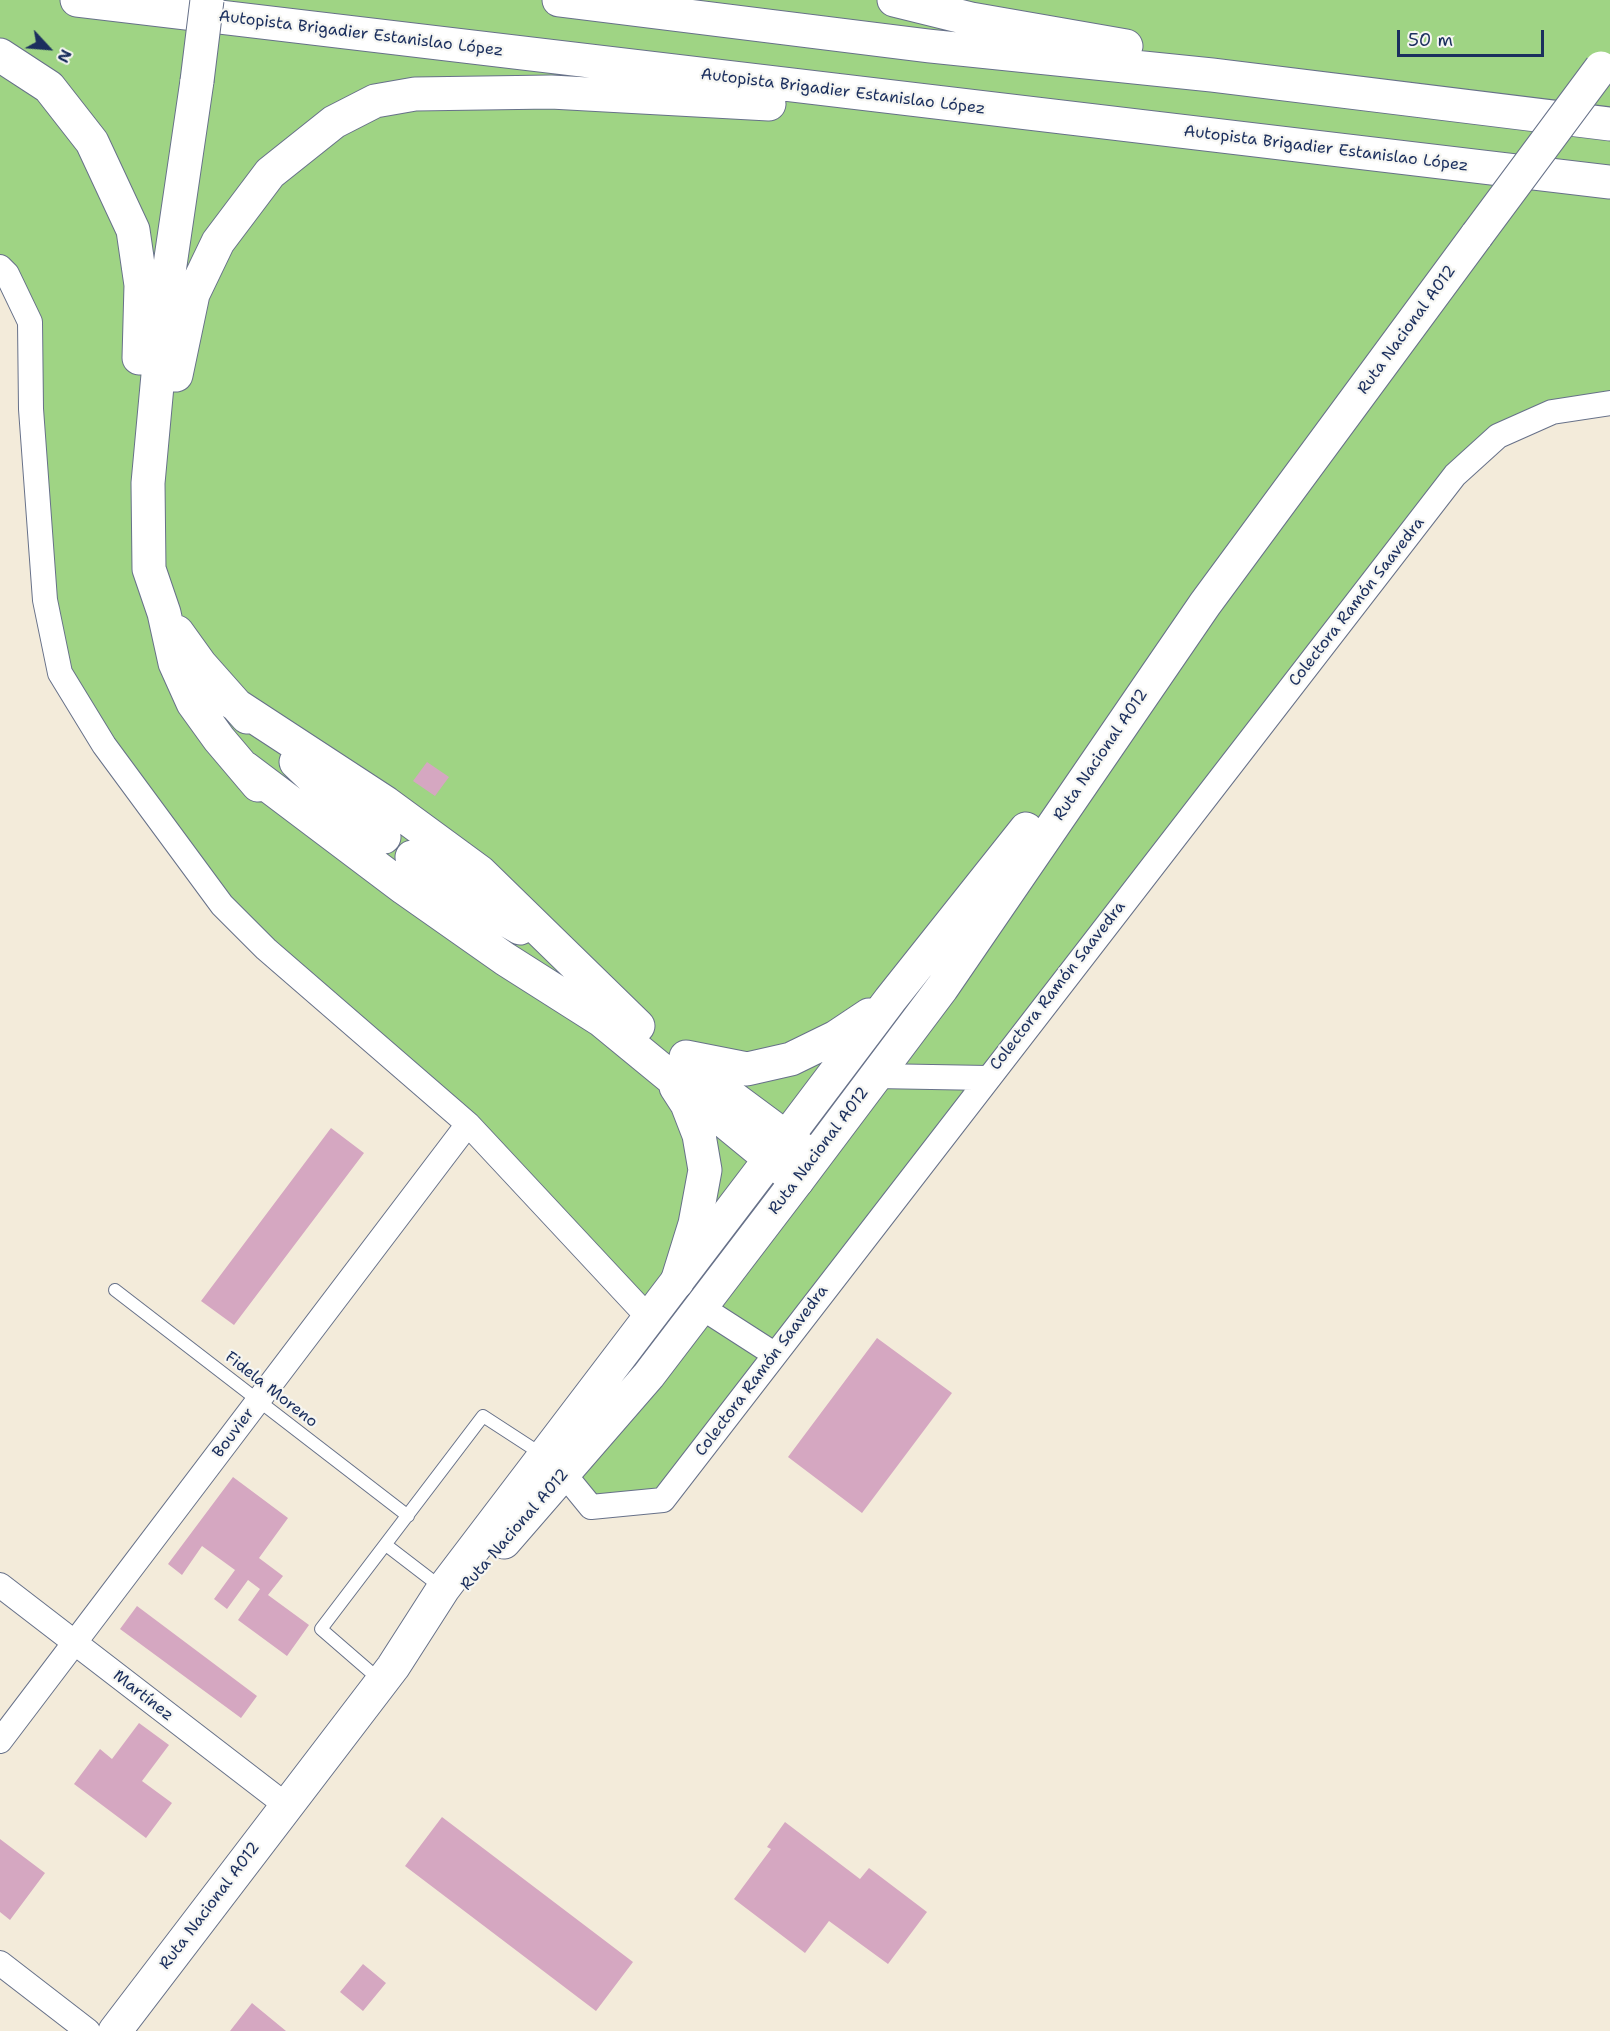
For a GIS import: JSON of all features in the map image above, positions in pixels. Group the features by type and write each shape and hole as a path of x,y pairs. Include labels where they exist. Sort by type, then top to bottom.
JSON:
{"main road":[{"name":"Autopista Brigadier Estanislao López","path":"77,0 1610,182"},
{"path":"207,0 165,299 147,483 149,569 164,613 176,663 193,703 244,768 404,888 505,959 665,1061 806,1169"},
{"path":"560,0 929,46 1295,85 1610,124"},
{"path":"894,0 971,19 1180,56 1295,85"},
{"path":"0,56 49,87 92,142 133,230 141,285 136,451 147,483"},
{"name":"Ruta Nacional A012","path":"115,2031 449,1594 554,1465 649,1318 890,1000 1204,604 1605,63"},
{"path":"147,483 161,452 193,294 218,242 270,173 334,122 375,101 415,94 551,92 878,110 917,101"},
{"name":"Ruta Nacional A012","path":"554,1465 649,1375 806,1169 942,988 1204,604"},
{"path":"164,613 200,664 230,701 384,837 302,794 244,768"},
{"path":"230,701 386,803 480,872 665,1061 687,1104 699,1135 705,1170 695,1224 677,1281"},
{"path":"505,959 455,910 412,858 560,952"},
{"path":"665,1061 694,1060 747,1069 791,1059 836,1037 890,1000"}],"street":[{"path":"0,267 7,274 30,322 31,410 45,600 60,673 104,745 222,905 266,949 468,1124 649,1318"},
{"name":"Colectora Ramón Saavedra","path":"554,1465 591,1507 663,1500 1455,475 1498,436 1552,412 1610,403"},
{"path":"876,1076 987,1078"},
{"name":"Bouvier","path":"0,1741 468,1124"},
{"path":"701,1307 774,1354"},
{"name":"Martínez","path":"0,1585 286,1806"},
{"path":"0,1963 88,2031"}],"lane":[{"name":"Fidela Moreno","path":"115,1290 408,1516"},
{"path":"387,1674 321,1629 483,1416 554,1465"},
{"path":"386,1545 449,1594"}],"green space":[{"path":"0,0 1610,0 1610,403 1498,436 663,1500 591,1507 564,1474 648,1319 468,1124 266,949 60,673 30,323 0,267"}],"building":[{"path":"427,762 449,777 435,796 413,781"},
{"path":"331,1128 364,1153 234,1325 201,1301"},
{"path":"877,1338 952,1393 862,1513 788,1457"},
{"path":"233,1477 288,1518 259,1558 283,1576 268,1595 309,1625 287,1656 238,1620 260,1589 248,1580 227,1609 214,1599 235,1570 202,1546 182,1575 168,1564"},
{"path":"137,1606 257,1696 241,1718 120,1629"},
{"path":"139,1723 169,1745 142,1781 172,1803 146,1838 74,1784 100,1749 112,1759"},
{"path":"442,1817 633,1962 596,2011 405,1866"},
{"path":"785,1822 860,1879 869,1868 927,1912 888,1964 829,1921 805,1953 734,1899 771,1849 767,1847"},
{"path":"0,1839 45,1873 10,1920 0,1912"},
{"path":"363,1964 386,1983 363,2011 340,1992"},
{"path":"252,2003 286,2031 230,2031"}]}
